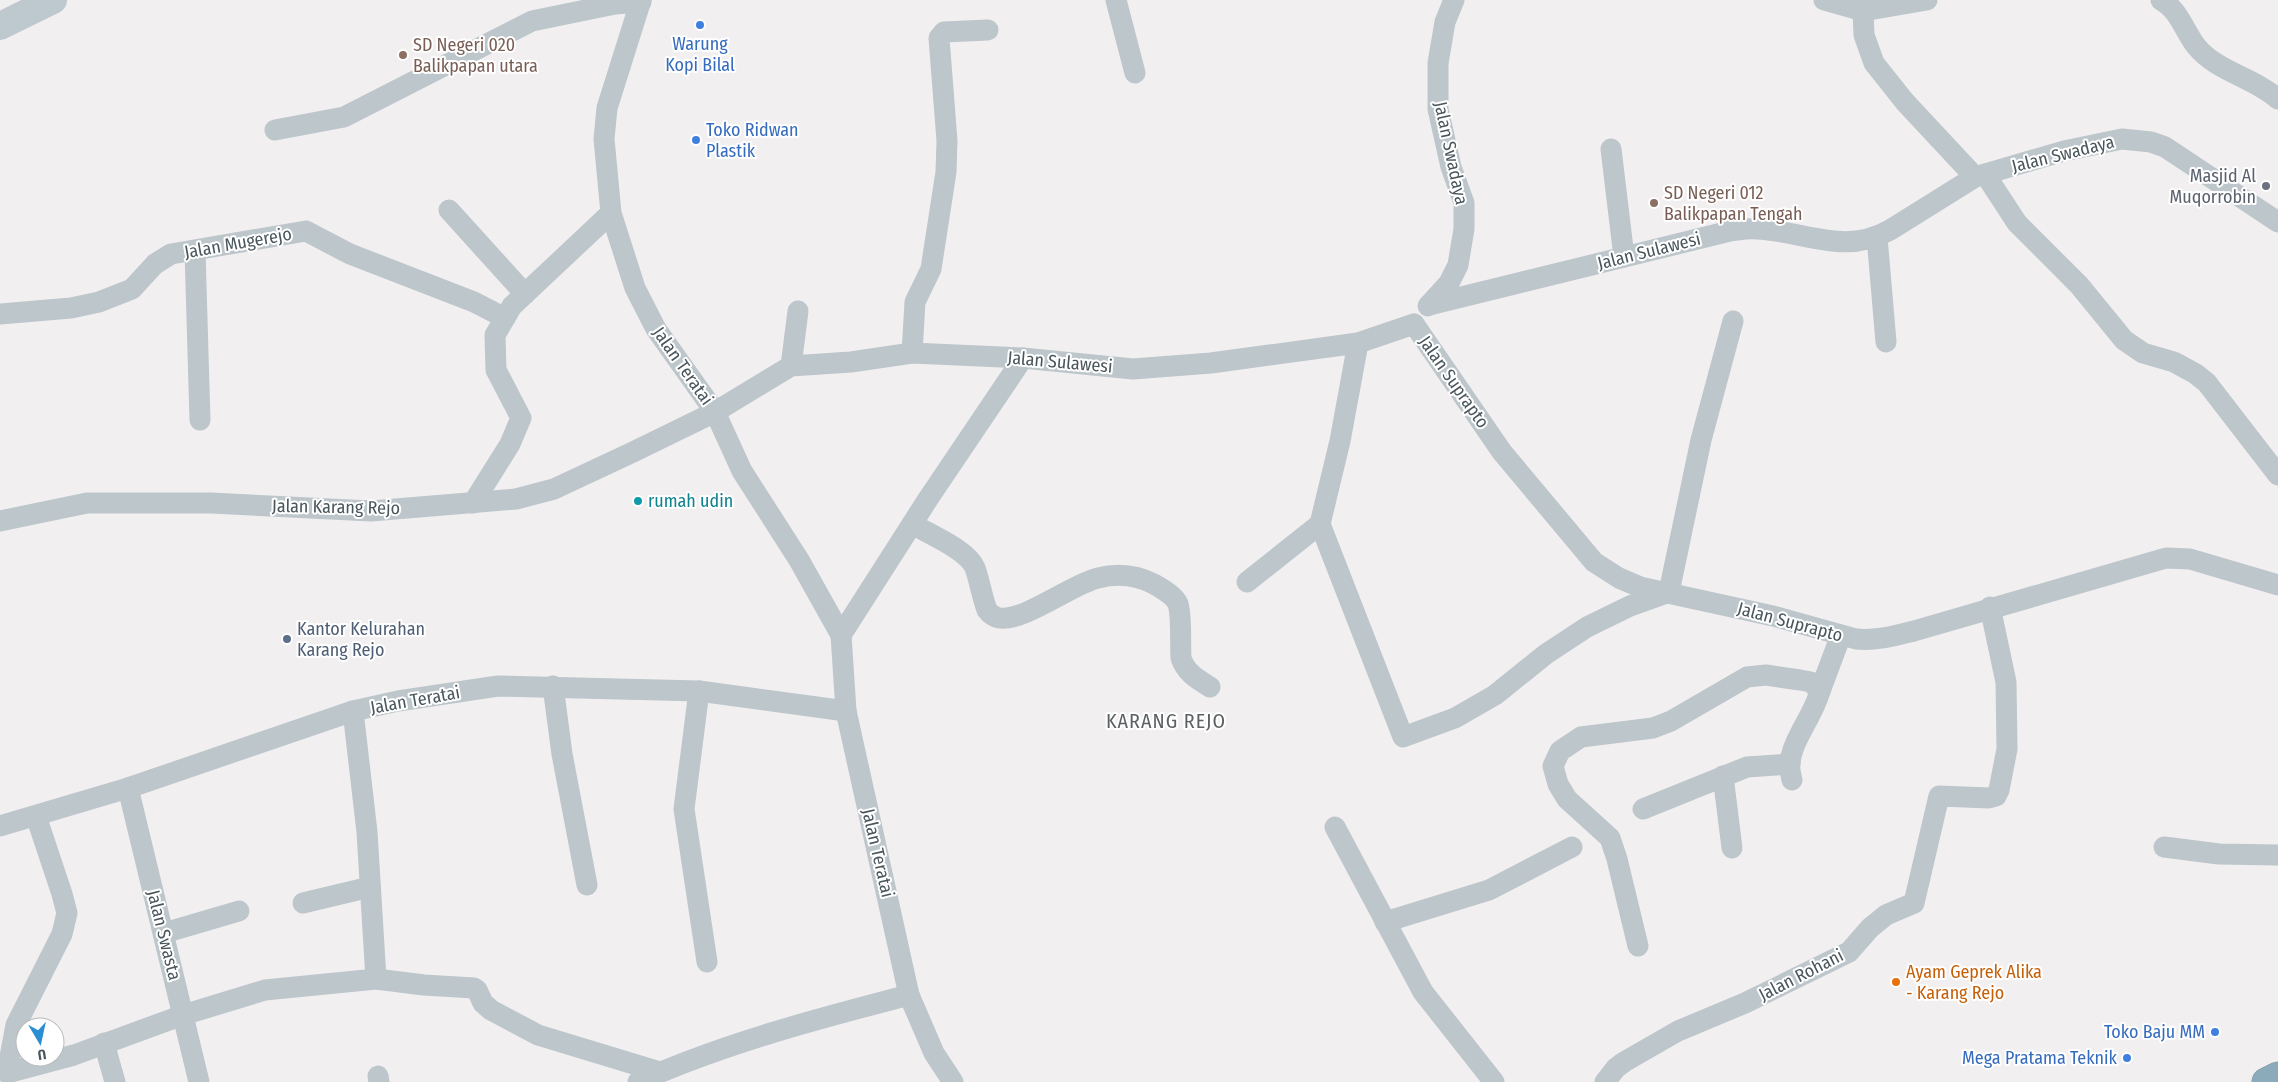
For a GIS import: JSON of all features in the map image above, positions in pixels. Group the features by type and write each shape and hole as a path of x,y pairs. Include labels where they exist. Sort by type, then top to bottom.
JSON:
{"highway":[{"path":"2266,1082 2278,1076"}],"street":[{"path":"0,26 53,0"},
{"path":"1116,0 1135,73"},
{"name":"Jalan Swadaya","path":"1414,324 1449,283 1458,265 1464,229 1464,203 1451,167 1438,109 1438,63 1445,22 1454,0"},
{"path":"1824,0 1863,11 1928,0"},
{"path":"2161,0 2174,9 2196,46 2210,59 2278,99"},
{"path":"275,130 344,117 532,20 615,4 641,1"},
{"name":"Jalan Teratai","path":"641,1 607,108 604,139 611,213 635,288 656,329 715,412 742,471 798,560 841,635 846,711 909,995 934,1053 953,1082"},
{"path":"1863,11 1864,35 1874,63 1905,102 1980,176 2016,223 2079,285 2124,340 2143,353 2174,362 2208,383 2278,474"},
{"path":"912,353 915,302 931,269 946,172 947,141 939,38 944,32 988,30"},
{"name":"Jalan Swadaya","path":"1980,176 2098,143 2122,139 2144,141 2165,147 2278,222"},
{"path":"1611,149 1624,257"},
{"name":"Jalan Sulawesi","path":"1429,306 1730,231 1758,229 1843,243 1877,237 1980,176"},
{"path":"450,210 525,294"},
{"path":"473,503 510,444 521,418 496,370 495,335 512,306 611,213"},
{"name":"Jalan Mugerejo","path":"0,314 71,308 99,302 132,289 155,264 171,254 306,231 350,254 474,302 505,318"},
{"path":"1877,237 1886,342"},
{"path":"195,251 200,420"},
{"path":"791,366 798,311"},
{"path":"1358,343 1340,441 1320,524 1403,737 1455,718 1495,695 1546,654 1587,627 1630,606 1669,592 1701,440 1733,320"},
{"name":"Jalan Sulawesi","path":"715,412 791,366 851,362 912,353 1022,358 1133,369 1211,364 1358,343 1414,324"},
{"name":"Jalan Suprapto","path":"1414,324 1502,452 1594,562 1619,578 1640,586 1773,616 1841,635 1869,640 1883,639 2166,558 2190,559 2275,580"},
{"path":"841,635 1022,358"},
{"name":"Jalan Karang Rejo","path":"0,521 87,503 211,503 370,511 516,499 554,489 715,412"},
{"path":"912,524 971,560 975,567 987,610 991,615 1001,619 1021,614 1097,578 1124,575 1137,577 1153,584 1171,596 1177,604 1181,658 1184,666 1191,674 1210,687"},
{"path":"1247,582 1320,524"},
{"name":"Jalan Rohani","path":"1606,1082 1616,1068 1624,1062 1678,1031 1744,1003 1849,952 1870,928 1886,915 1914,903 1939,796 1989,798 1996,796 1999,790 2007,749 2006,682 1990,608"},
{"path":"1643,809 1747,767 1791,772 1800,733 1808,720 1841,635"},
{"path":"1638,946 1617,859 1610,838 1573,806 1562,791 1553,766 1560,752 1581,737 1653,728 1671,721 1747,677 1766,675 1811,682 1820,691"},
{"name":"Jalan Teratai","path":"0,826 128,788 354,711 398,701 498,686 699,691 846,711"},
{"path":"553,686 562,754 588,885"},
{"path":"699,691 684,809 706,962"},
{"path":"354,711 367,832 376,979"},
{"path":"1723,776 1732,848"},
{"name":"Jalan Swasta","path":"128,788 199,1082"},
{"path":"36,816 62,894 66,913 62,934 8,1025 7,1077 265,990 376,979 424,985 474,988 477,990 482,1003 491,1010 538,1035 670,1074"},
{"path":"1335,827 1423,992 1494,1082"},
{"path":"1385,922 1489,890 1572,847"},
{"path":"2164,847 2220,854 2278,855"},
{"path":"303,903 370,887"},
{"path":"164,933 238,911"},
{"path":"638,1082 670,1074 791,1026 909,995"},
{"path":"104,1044 115,1082"}],"place":[{"name":"Warung Kopi Bilal","path":"700,25"},
{"name":"SD Negeri 020 Balikpapan utara","path":"403,55"},
{"name":"Toko Ridwan Plastik","path":"696,140"},
{"name":"Masjid Al Muqorrobin","path":"2266,186"},
{"name":"SD Negeri 012 Balikpapan Tengah","path":"1654,203"},
{"name":"rumah udin","path":"638,501"},
{"name":"Kantor Kelurahan Karang Rejo","path":"287,639"},
{"name":"Ayam Geprek Alika - Karang Rejo","path":"1896,982"},
{"name":"Toko Baju MM","path":"2215,1032"},
{"name":"Mega Pratama Teknik","path":"2127,1058"}],"district":[{"name":"KARANG REJO","path":"1166,721"}]}
